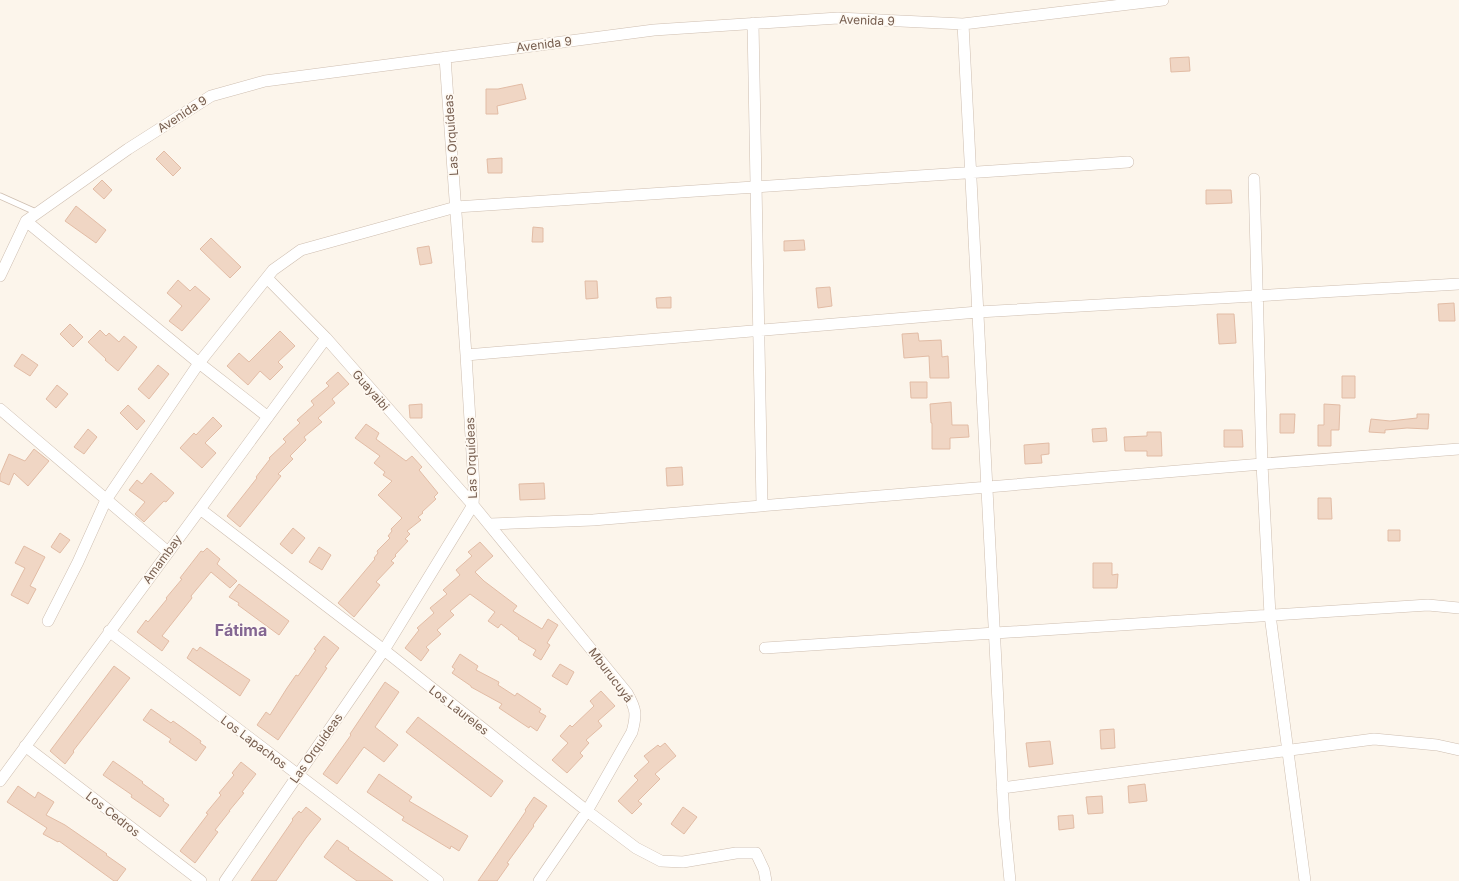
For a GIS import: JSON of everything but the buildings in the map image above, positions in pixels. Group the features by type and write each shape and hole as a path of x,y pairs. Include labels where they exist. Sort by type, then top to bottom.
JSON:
{"street":[{"name":"Avenida 9","path":"26,221 128,149 211,96 265,81 654,30 838,18 964,24 1163,0"},
{"path":"753,23 762,505"},
{"path":"964,24 1002,788 1010,881"},
{"name":"Las Orquídeas","path":"225,881 384,650 473,505 474,486 466,355 445,57"},
{"path":"48,621 78,562 106,500 199,363 273,270 301,250 456,207 1128,162"},
{"path":"1254,179 1262,464 1270,615 1305,881"},
{"path":"0,276 26,221 199,363 268,417"},
{"name":"Guayaibi","path":"267,278 326,338 490,524"},
{"path":"466,355 978,312 1459,284"},
{"name":"Amambay","path":"0,781 326,338"},
{"path":"0,409 168,552"},
{"path":"490,524 593,520 1459,449"},
{"name":"Los Laureles","path":"200,509 384,650 636,848 661,861 683,862 736,853 756,854 764,870 766,881"},
{"name":"Mburucuyá","path":"490,524 627,692 634,705 636,719 632,732 587,811 539,881"},
{"path":"765,648 1428,605 1459,608"},
{"name":"Los Lapachos","path":"109,631 438,881"},
{"path":"1002,788 1374,739 1437,745 1459,750"},
{"name":"Los Cedros","path":"25,746 200,881"}],"lane":[{"path":"0,196 38,213"}],"district":[{"name":"Fátima","path":"241,630"}]}
